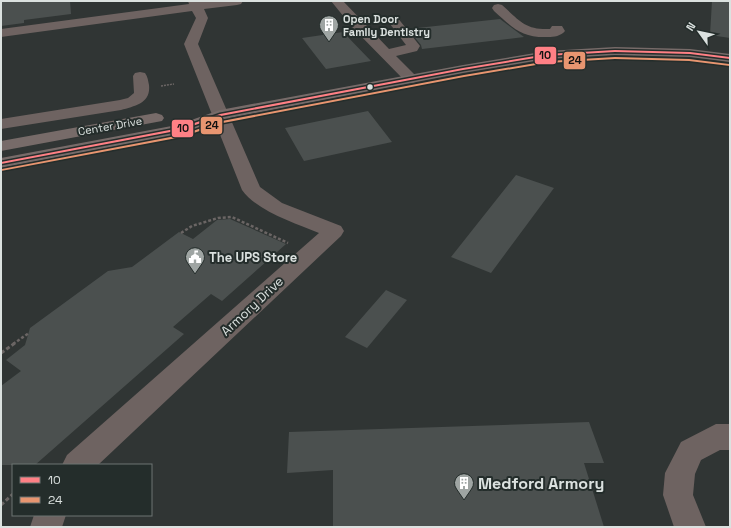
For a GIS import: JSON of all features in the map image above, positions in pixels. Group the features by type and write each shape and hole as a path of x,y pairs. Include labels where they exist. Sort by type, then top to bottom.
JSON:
{"main road":[{"name":"Center Drive","path":"1,163 181,129 220,115 511,60 570,53 651,52 690,53 730,58"},
{"name":"Center Drive","path":"1,146 177,114 220,115"}],"street":[{"path":"1,33 195,4 237,1"},
{"path":"337,1 411,79"},
{"path":"195,4 202,21 191,44 220,115"},
{"path":"498,8 524,30 530,33 538,34 555,32 558,31 558,29"},
{"path":"386,54 412,48 413,46 393,20"},
{"path":"1,124 120,105 134,101 142,95 143,92 140,76"},
{"name":"Armory Drive","path":"78,464 334,231 275,207 252,190 220,115"},
{"path":"690,527 678,495 680,472 691,451 716,437 730,437"},
{"path":"46,527 50,516"}],"path":[{"path":"181,234 192,226 218,218 232,217 292,245 286,250"},
{"path":"1,353 29,333"},
{"path":"1,505 12,495"}],"building":[{"path":"1,1 70,1 71,14 24,20 24,23 1,26"},
{"path":"712,1 730,1 730,38 710,35"},
{"path":"500,19 524,37 422,49 421,45 408,29"},
{"path":"343,32 371,61 326,69 302,38"},
{"path":"368,111 392,142 304,161 285,128"},
{"path":"516,175 554,188 491,273 451,257"},
{"path":"230,219 286,244 222,301 211,294 173,327 184,334 36,464 1,465 1,386 21,371 6,360 25,345 30,328 108,271 132,267 179,232 193,239 217,220"},
{"path":"386,290 407,300 367,348 345,337"},
{"name":"Medford Armory","path":"589,422 604,463 584,463 604,527 333,527 333,470 287,473 289,432"}],"transit line":[{"name":"10","path":"1,163 181,129 220,115 463,69 547,55 615,51 690,53 730,58"},
{"name":"24","path":"2,170 182,136 222,122 464,76 548,62 615,58 689,60 729,65"}],"place":[{"name":"Open Door Family Dentistry","path":"329,42"},
{"name":"The UPS Store","path":"195,274"},
{"name":"Medford Armory","path":"464,500"}]}
